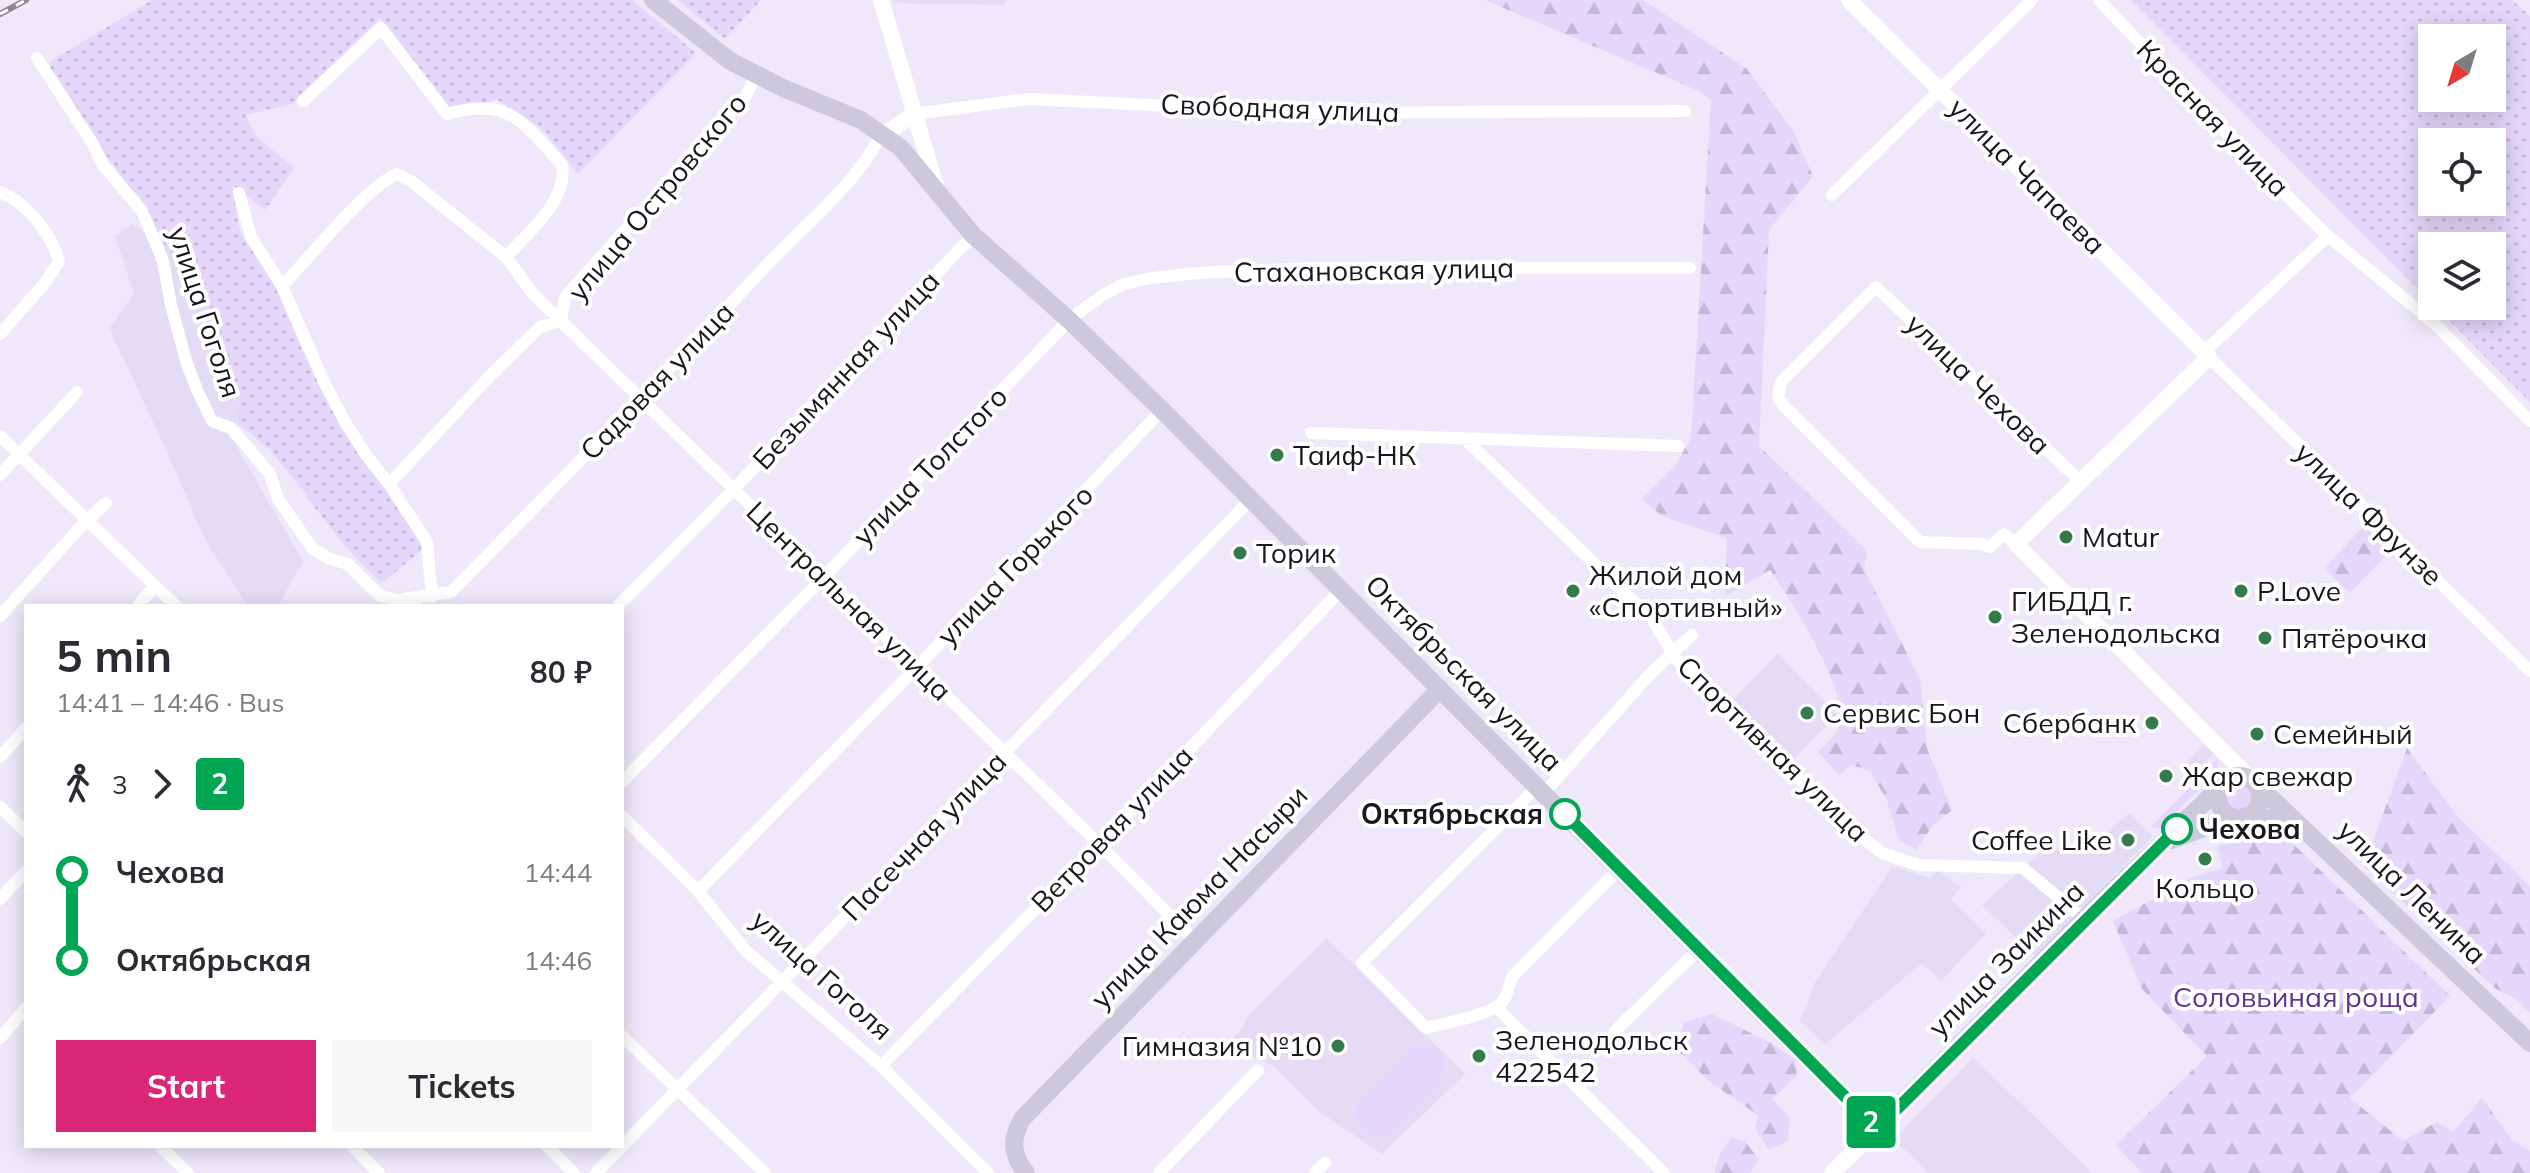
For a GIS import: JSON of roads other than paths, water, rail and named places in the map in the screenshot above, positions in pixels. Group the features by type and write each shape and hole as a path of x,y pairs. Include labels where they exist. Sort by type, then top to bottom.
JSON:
{"main road":[{"name":"Октябрьская улица","path":"653,0 705,43 756,76 836,108 882,133 901,148 973,235 1069,320 1162,410 1877,1129"},
{"name":"улица Каюма Насыри","path":"1026,1173 1014,1151 1013,1137 1022,1119 1440,689"},
{"path":"2161,844 2240,817 2252,813 2260,795 2252,780 2237,775 2223,783 2218,792 2219,805 2228,814 2240,817 2283,820 2309,832"},
{"name":"улица Ленина","path":"2252,780 2530,1043"},
{"name":"улица Заикина","path":"1877,1129 2223,783"}],"street":[{"name":"Октябрьская улица","path":"881,0 938,194"},
{"name":"улица Чапаева","path":"1849,0 2206,355"},
{"path":"1832,195 2032,0"},
{"name":"Красная улица","path":"2099,0 2328,236 2435,324 2530,421"},
{"path":"303,101 381,28 447,114 487,108 517,117 562,165 564,175 561,190 552,203 506,257"},
{"name":"улица Гоголя","path":"37,58 93,144 103,165 142,211 163,261 186,361 212,421 231,428 270,474 278,499 313,549 330,559 348,564 380,596 414,602"},
{"name":"улица Островского","path":"389,484 540,327 561,321 565,297 745,97 756,76"},
{"name":"Свободная улица","path":"882,133 913,114 1029,99 1314,113 1685,111"},
{"name":"Садовая улица","path":"414,602 451,592 852,178 872,153 882,133"},
{"name":"Центральная улица","path":"282,286 360,203 389,178 397,174 420,188 506,257 534,295 1196,942"},
{"path":"0,192 17,201 39,223 55,246 59,261 45,283 0,334"},
{"path":"239,193 251,237 282,286 345,422 427,542 432,597"},
{"name":"Безымянная улица","path":"620,604 734,489 973,235"},
{"path":"2016,544 2328,236"},
{"name":"Стахановская улица","path":"1069,320 1124,284 1197,273 1316,268 1690,268"},
{"name":"улица Чехова","path":"2016,544 2004,534 1990,547 1920,542 1783,405 1778,397 1781,382 1876,287 2080,481"},
{"name":"улица Толстого","path":"624,780 824,577 1069,320"},
{"name":"улица Фрунзе","path":"2206,355 2530,671"},
{"path":"0,475 77,392"},
{"name":"улица Горького","path":"698,891 1162,410"},
{"path":"1311,433 1678,446"},
{"path":"0,436 174,604"},
{"name":"Спортивная улица","path":"1464,438 1652,619 1677,660 1847,825 1882,853 1918,865 2023,868 2084,919"},
{"name":"Пасечная улица","path":"624,1144 1251,499"},
{"path":"0,616 106,503"},
{"name":"улица Ленина","path":"2016,544 2252,780"},
{"path":"139,604 155,586"},
{"name":"Ветровая улица","path":"881,1066 1099,844 1341,590"},
{"path":"1619,869 1513,976 1505,998 1496,1007 1426,1028 1362,963 1540,790 1692,635"},
{"path":"0,757 24,730"},
{"path":"2223,783 2230,765 2228,755"},
{"path":"0,807 24,830"},
{"name":"улица Гоголя","path":"624,818 698,891 746,951 881,1066 988,1173"},
{"path":"0,899 24,873"},
{"path":"1615,1031 1699,949"},
{"path":"1496,1007 1664,1173"},
{"path":"0,1038 24,1014"},
{"path":"624,1038 765,1173"},
{"path":"1159,1173 1258,1070"},
{"name":"улица Заикина","path":"1832,1173 1877,1129"},
{"path":"162,1148 188,1173"},
{"path":"354,1148 379,1173"},
{"path":"549,1148 574,1173"},
{"name":"Пасечная улица","path":"596,1173 620,1148"}],"railway":[{"path":"0,14 26,0"}],"place":[{"name":"Таиф-НК","path":"1277,455"},
{"name":"Matur","path":"2066,537"},
{"name":"Торик","path":"1240,553"},
{"name":"Жилой дом «Спортивный»","path":"1573,591"},
{"name":"P.Love","path":"2241,591"},
{"name":"ГИБДД г. Зеленодольска","path":"1995,617"},
{"name":"Пятёрочка","path":"2265,638"},
{"name":"Сервис Бон","path":"1807,713"},
{"name":"Сбербанк","path":"2152,723"},
{"name":"Семейный","path":"2257,734"},
{"name":"Жар свежар","path":"2166,776"},
{"name":"Октябрьская","path":"1565,814"},
{"name":"Чехова","path":"2177,829"},
{"name":"Coffee Like","path":"2128,840"},
{"name":"Кольцо","path":"2205,859"},
{"name":"Гимназия №10","path":"1338,1046"},
{"name":"Зеленодольск 422542","path":"1479,1056"}],"park label":[{"name":"Соловьиная роща","path":"2296,997"}]}
